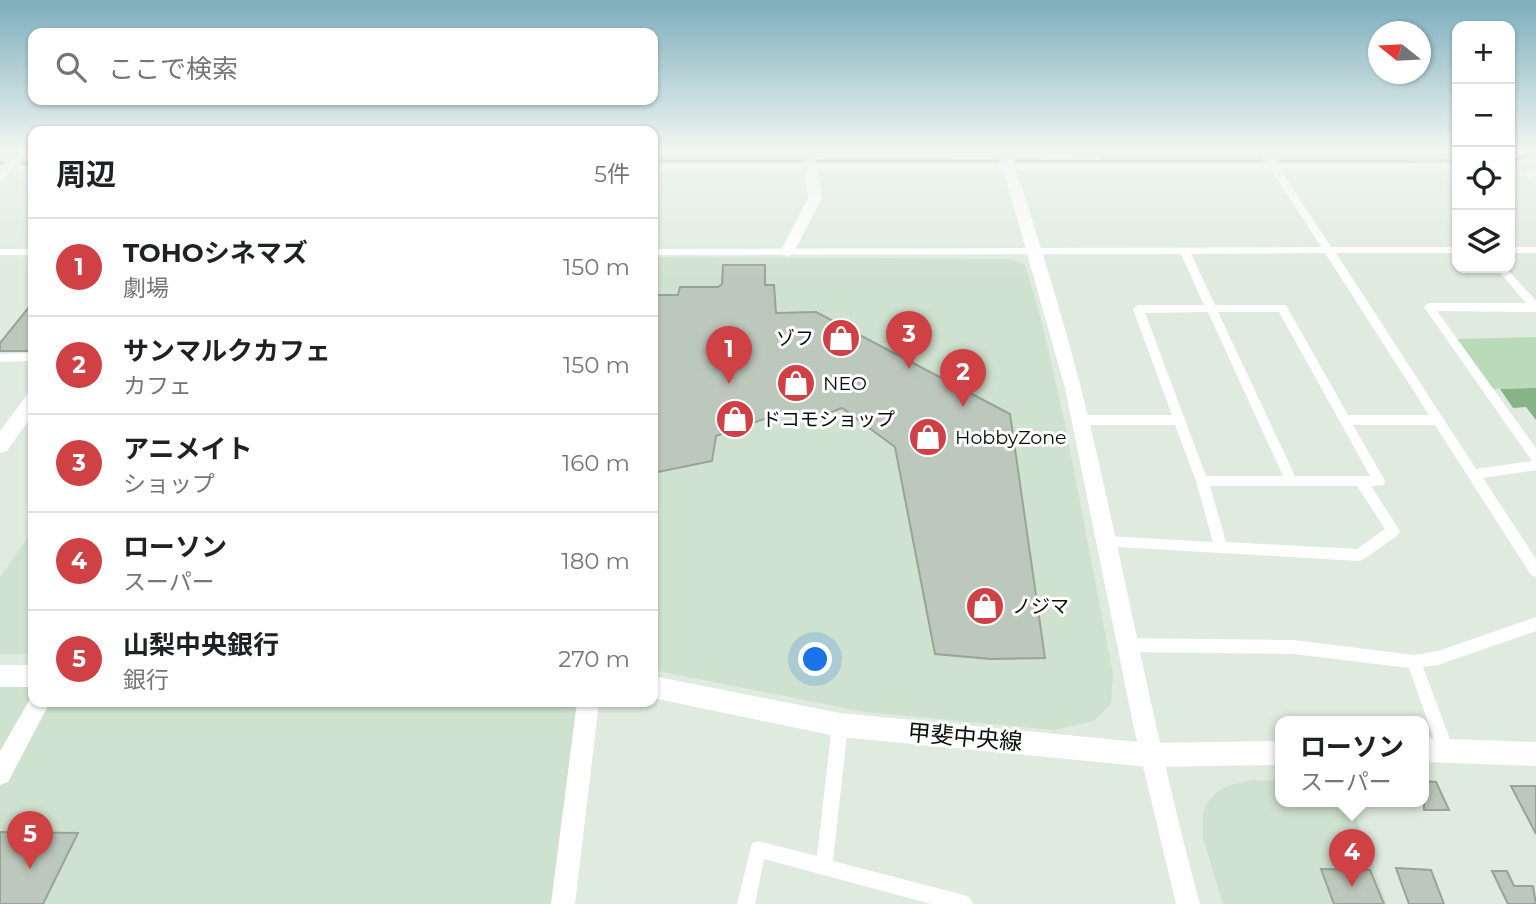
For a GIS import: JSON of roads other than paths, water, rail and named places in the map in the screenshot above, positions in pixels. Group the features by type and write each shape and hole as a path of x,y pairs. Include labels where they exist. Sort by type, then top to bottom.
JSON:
{"main road":[{"path":"0,446 28,407"},
{"path":"0,676 28,676"},
{"name":"甲斐中央線","path":"658,688 840,725 1149,755 1275,753"},
{"path":"1435,750 1536,754"}],"street":[{"path":"787,252 815,198 814,193"},
{"path":"1017,193 1080,420 1149,755 1188,904"},
{"path":"1292,193 1536,571"},
{"path":"658,252 1452,250"},
{"path":"1515,250 1536,250"},
{"path":"1185,251 1292,482"},
{"path":"0,252 28,252"},
{"path":"1505,273 1536,308"},
{"path":"1536,308 1429,306 1536,457"},
{"path":"1202,481 1379,481 1282,308 1138,309 1202,481 1221,548"},
{"path":"0,358 28,357"},
{"path":"1080,420 1180,420"},
{"path":"1345,420 1439,420"},
{"path":"1474,474 1536,465"},
{"path":"1106,542 1359,555 1393,531 1362,483"},
{"path":"1126,645 1294,647 1414,662 1438,658 1536,624"},
{"path":"1414,662 1427,716"},
{"path":"0,774 36,707"},
{"path":"562,904 587,707"},
{"path":"824,867 840,725"},
{"path":"1429,725 1435,750"},
{"path":"746,904 758,849 964,904"}],"place":[{"name":"ゾフ","path":"841,338"},
{"name":"アニメイト","path":"909,369"},
{"name":"NEO","path":"796,383"},
{"name":"TOHOシネマズ","path":"729,384"},
{"name":"サンマルクカフェ","path":"963,407"},
{"name":"ドコモショップ","path":"735,419"},
{"name":"HobbyZone","path":"928,437"},
{"name":"ノジマ","path":"985,606"},
{"name":"山梨中央銀行","path":"30,869"},
{"name":"ローソン","path":"1352,887"}]}
